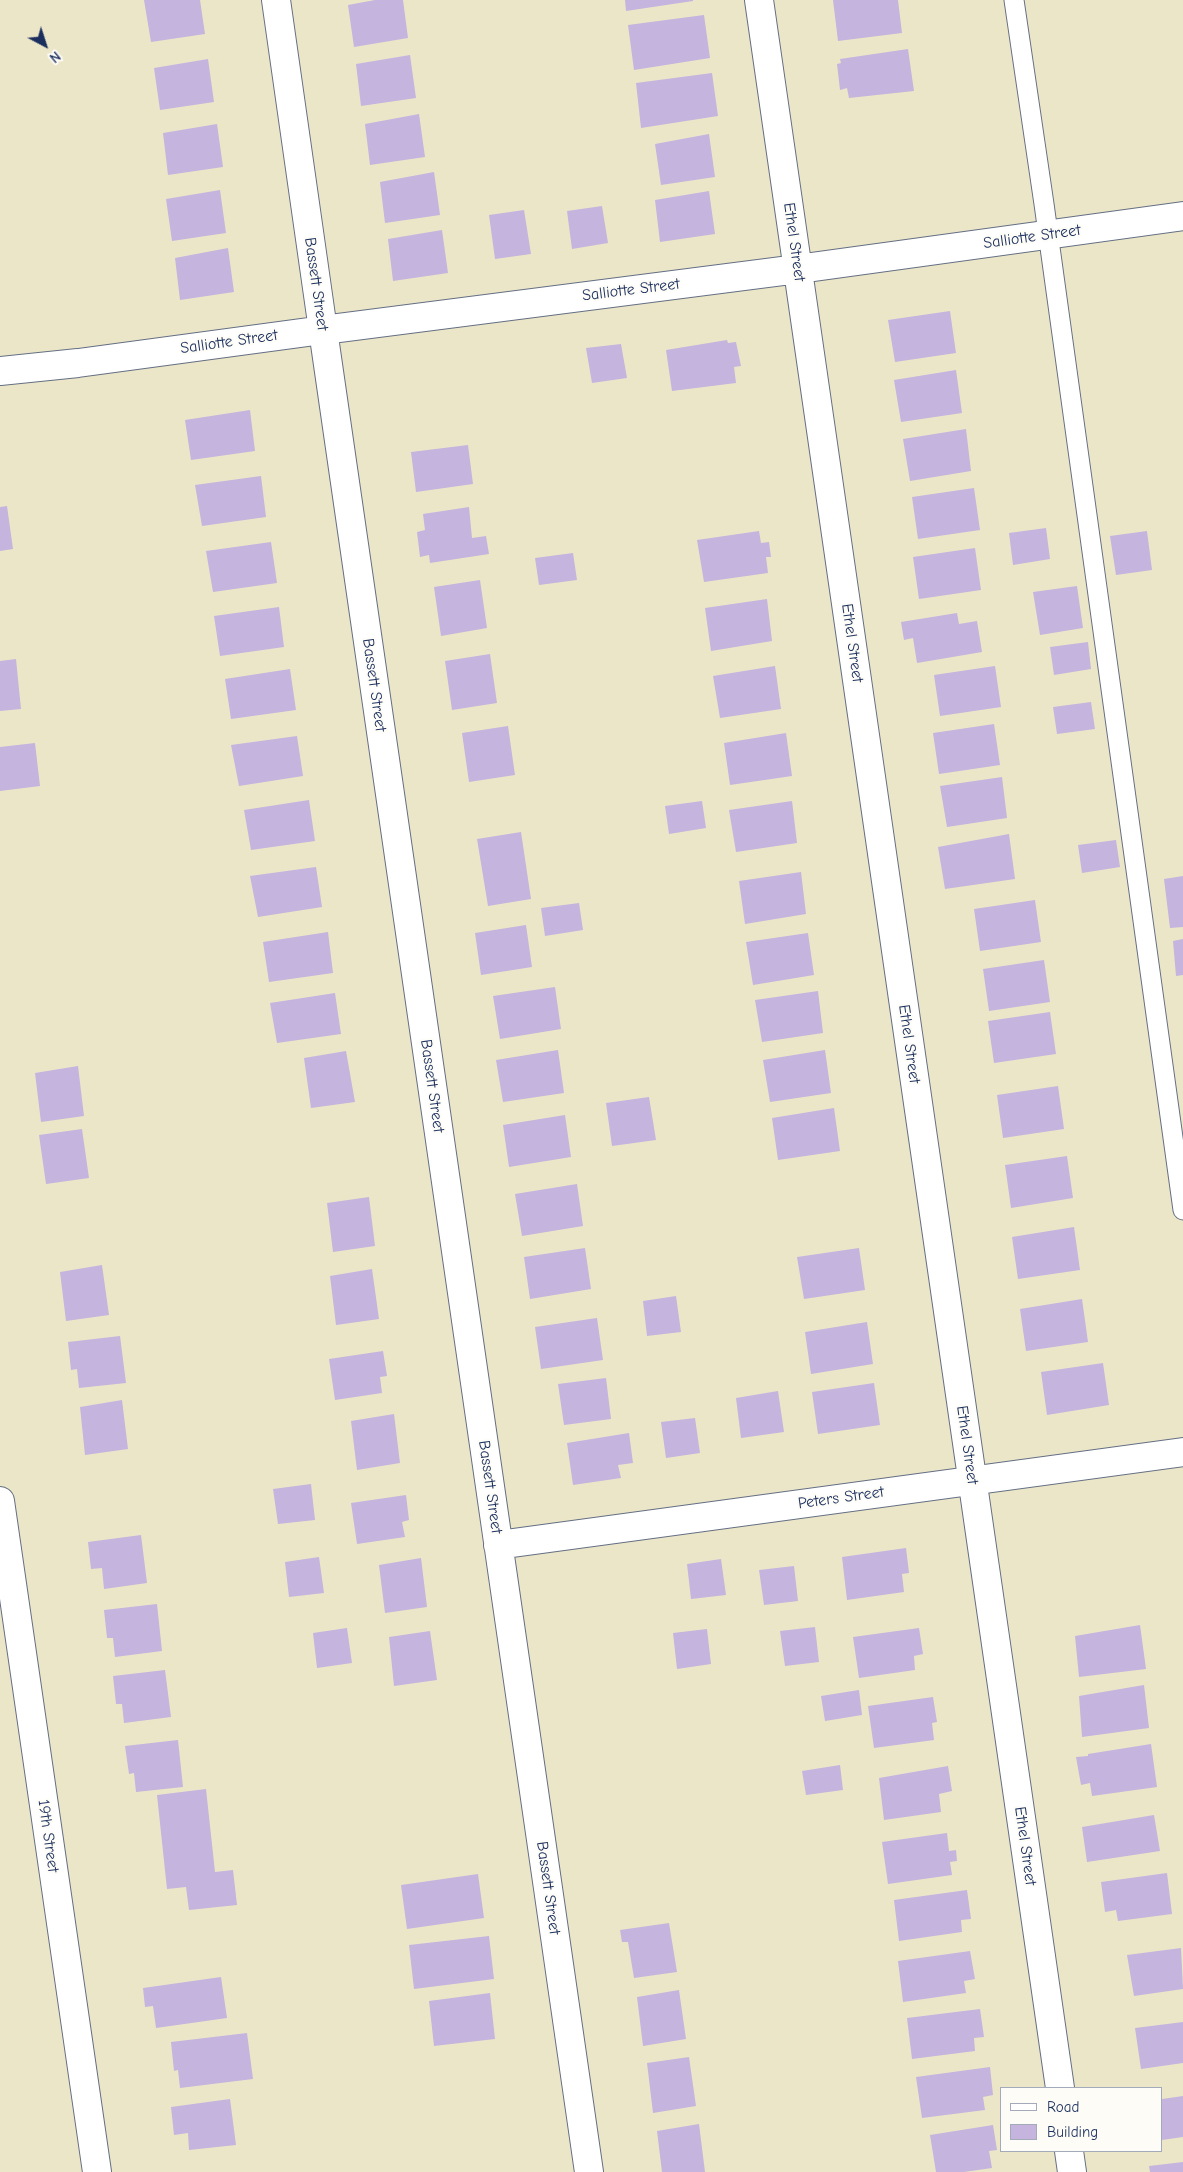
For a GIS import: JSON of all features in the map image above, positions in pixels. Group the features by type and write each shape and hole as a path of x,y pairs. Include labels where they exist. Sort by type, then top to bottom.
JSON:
{"street":[{"name":"Bassett Street","path":"276,0 589,2172"},
{"name":"Ethel Street","path":"759,0 1060,2087"},
{"name":"Salliotte Street","path":"0,371 78,363 798,269 1183,216"},
{"name":"Peters Street","path":"498,1545 1183,1452"},
{"name":"19th Street","path":"0,1501 96,2172"},
{"path":"1068,2152 1072,2172"}],"lane":[{"path":"1014,0 1183,1210"}],"building":[{"path":"144,0 200,0 205,34 151,42"},
{"path":"375,0 403,0 408,38 354,47 348,5"},
{"path":"625,0 693,0 693,1 626,11"},
{"path":"833,0 898,0 902,33 838,41"},
{"path":"704,15 710,58 634,70 628,25"},
{"path":"908,49 914,91 849,98 847,88 840,90 837,64 841,63 840,59"},
{"path":"410,55 416,98 361,106 356,64"},
{"path":"208,59 214,102 160,110 154,68"},
{"path":"712,73 718,116 641,128 636,83"},
{"path":"419,114 425,157 370,165 365,124"},
{"path":"217,124 223,167 168,175 163,133"},
{"path":"709,134 715,177 661,185 655,144"},
{"path":"434,172 440,215 385,223 380,182"},
{"path":"220,190 226,233 172,241 166,199"},
{"path":"709,191 715,234 660,242 655,200"},
{"path":"602,206 608,243 572,249 567,211"},
{"path":"524,210 531,254 495,259 489,215"},
{"path":"442,230 448,273 393,281 388,239"},
{"path":"228,248 234,292 180,300 175,258"},
{"path":"950,311 956,353 895,362 888,320"},
{"path":"727,340 728,343 736,342 741,366 734,367 736,383 672,391 666,350"},
{"path":"621,344 627,378 592,383 586,348"},
{"path":"956,370 962,413 901,422 894,380"},
{"path":"250,410 255,451 191,460 185,420"},
{"path":"966,429 971,471 910,481 903,439"},
{"path":"468,445 473,484 416,492 411,452"},
{"path":"261,476 266,517 202,526 195,485"},
{"path":"974,488 980,530 918,539 912,497"},
{"path":"7,506 13,549 0,551 0,507"},
{"path":"469,507 472,538 486,536 489,554 430,563 429,555 420,557 417,532 425,530 423,514"},
{"path":"1046,528 1050,559 1013,565 1009,533"},
{"path":"759,531 761,543 769,542 771,557 766,557 768,573 704,582 697,540"},
{"path":"1147,531 1152,570 1116,575 1110,536"},
{"path":"271,542 277,583 213,592 206,551"},
{"path":"975,548 981,590 919,599 913,557"},
{"path":"573,553 577,580 539,585 535,558"},
{"path":"480,580 487,628 441,636 434,587"},
{"path":"1077,586 1083,628 1040,635 1033,592"},
{"path":"767,599 772,641 711,651 705,608"},
{"path":"279,607 284,647 220,656 214,616"},
{"path":"957,613 959,624 977,621 982,652 917,663 913,638 904,640 901,622"},
{"path":"1088,642 1091,669 1054,675 1050,647"},
{"path":"490,654 497,703 452,710 445,661"},
{"path":"16,659 21,709 0,711 0,661"},
{"path":"775,666 781,709 720,718 713,676"},
{"path":"995,666 1001,707 940,716 934,675"},
{"path":"290,669 296,710 231,719 225,679"},
{"path":"1091,702 1095,729 1057,734 1053,707"},
{"path":"994,724 1000,765 939,774 933,733"},
{"path":"508,726 515,775 469,782 462,733"},
{"path":"786,733 792,776 730,785 724,743"},
{"path":"297,736 303,776 239,786 231,745"},
{"path":"35,743 40,786 0,791 0,747"},
{"path":"1002,777 1007,818 947,827 940,786"},
{"path":"309,800 315,841 251,850 244,810"},
{"path":"702,801 706,828 669,834 665,806"},
{"path":"792,801 797,843 736,852 729,810"},
{"path":"521,832 531,899 488,906 477,839"},
{"path":"1009,834 1015,879 945,889 938,847"},
{"path":"1116,840 1120,867 1082,873 1078,845"},
{"path":"316,867 322,907 258,917 250,876"},
{"path":"801,872 806,914 745,924 739,881"},
{"path":"1183,876 1183,927 1170,928 1164,879"},
{"path":"1035,900 1041,942 980,951 974,909"},
{"path":"579,903 583,930 545,936 541,908"},
{"path":"526,925 532,967 481,975 475,933"},
{"path":"328,932 333,973 269,982 263,942"},
{"path":"808,933 814,975 753,985 746,942"},
{"path":"1183,939 1183,975 1176,976 1173,941"},
{"path":"1044,960 1050,1002 989,1011 983,969"},
{"path":"555,987 561,1029 500,1039 493,996"},
{"path":"818,991 823,1033 762,1042 755,1000"},
{"path":"335,993 341,1034 277,1043 270,1003"},
{"path":"1050,1012 1056,1054 994,1063 988,1021"},
{"path":"558,1050 564,1093 503,1102 496,1060"},
{"path":"825,1050 831,1093 770,1102 763,1060"},
{"path":"346,1051 355,1102 311,1108 304,1058"},
{"path":"78,1066 84,1116 41,1122 35,1073"},
{"path":"1058,1086 1064,1129 1003,1138 997,1095"},
{"path":"649,1097 656,1140 612,1146 606,1103"},
{"path":"834,1108 840,1151 778,1160 772,1118"},
{"path":"565,1115 571,1157 509,1167 503,1125"},
{"path":"82,1129 89,1178 46,1184 39,1135"},
{"path":"1067,1156 1073,1198 1011,1208 1005,1165"},
{"path":"577,1184 583,1226 522,1236 515,1194"},
{"path":"369,1197 375,1246 333,1252 327,1203"},
{"path":"1074,1227 1080,1270 1018,1279 1012,1237"},
{"path":"585,1248 591,1289 530,1299 524,1257"},
{"path":"859,1248 865,1290 804,1299 797,1257"},
{"path":"102,1265 109,1315 66,1321 60,1272"},
{"path":"372,1269 379,1319 336,1325 330,1276"},
{"path":"676,1296 681,1332 647,1336 643,1301"},
{"path":"1082,1299 1088,1342 1026,1351 1020,1309"},
{"path":"597,1318 603,1360 541,1369 535,1327"},
{"path":"867,1322 873,1364 811,1374 805,1332"},
{"path":"120,1336 126,1383 79,1388 77,1369 71,1370 68,1342"},
{"path":"383,1351 387,1376 380,1377 382,1393 335,1400 329,1359"},
{"path":"1103,1363 1109,1405 1047,1415 1041,1372"},
{"path":"606,1378 611,1419 564,1425 558,1384"},
{"path":"874,1383 880,1425 818,1434 812,1392"},
{"path":"778,1391 784,1432 741,1438 736,1398"},
{"path":"122,1400 128,1449 85,1455 80,1407"},
{"path":"394,1414 400,1463 357,1470 351,1421"},
{"path":"695,1418 700,1453 666,1458 661,1422"},
{"path":"629,1433 633,1463 618,1465 621,1478 573,1485 567,1443"},
{"path":"311,1484 315,1520 278,1524 273,1489"},
{"path":"406,1495 409,1520 402,1522 405,1537 357,1544 351,1503"},
{"path":"141,1535 147,1583 104,1589 102,1568 91,1569 88,1542"},
{"path":"906,1548 909,1573 902,1574 904,1592 847,1600 842,1557"},
{"path":"319,1557 324,1593 289,1597 285,1562"},
{"path":"421,1558 427,1607 385,1613 379,1565"},
{"path":"721,1559 726,1595 691,1599 687,1564"},
{"path":"794,1566 798,1601 764,1605 759,1570"},
{"path":"157,1604 162,1651 115,1657 113,1638 107,1638 104,1610"},
{"path":"1140,1625 1146,1669 1079,1677 1075,1636"},
{"path":"815,1627 819,1662 785,1666 780,1631"},
{"path":"347,1628 352,1663 317,1668 313,1633"},
{"path":"919,1628 923,1654 914,1656 915,1670 859,1678 853,1637"},
{"path":"707,1629 711,1664 677,1669 673,1633"},
{"path":"430,1631 437,1680 394,1686 389,1637"},
{"path":"165,1670 171,1717 124,1723 122,1704 116,1704 113,1676"},
{"path":"1144,1685 1149,1728 1082,1737 1079,1696"},
{"path":"859,1690 862,1715 825,1721 821,1696"},
{"path":"933,1697 937,1722 932,1723 934,1740 874,1748 868,1706"},
{"path":"178,1740 183,1787 136,1792 134,1773 129,1774 125,1746"},
{"path":"1151,1744 1157,1787 1092,1796 1090,1783 1081,1785 1076,1757"},
{"path":"840,1765 843,1790 806,1795 802,1771"},
{"path":"948,1766 952,1791 939,1794 941,1812 884,1820 879,1778"},
{"path":"206,1789 215,1872 233,1870 237,1905 189,1910 186,1887 167,1889 157,1795"},
{"path":"1154,1815 1160,1851 1087,1862 1082,1827"},
{"path":"947,1833 949,1851 956,1850 957,1861 950,1862 952,1875 888,1884 882,1842"},
{"path":"1167,1873 1172,1914 1118,1921 1116,1910 1105,1912 1101,1882"},
{"path":"478,1874 484,1918 407,1929 401,1885"},
{"path":"967,1890 971,1919 961,1920 962,1932 899,1941 894,1900"},
{"path":"669,1923 677,1972 634,1978 628,1942 622,1942 620,1930"},
{"path":"489,1936 494,1979 414,1989 409,1945"},
{"path":"1181,1948 1183,1989 1134,1996 1127,1955"},
{"path":"970,1951 975,1979 964,1981 966,1993 903,2002 898,1961"},
{"path":"221,1977 227,2018 156,2028 153,2006 145,2007 143,1988"},
{"path":"679,1990 686,2039 643,2046 637,1997"},
{"path":"490,1993 495,2039 434,2046 429,2001"},
{"path":"980,2009 984,2037 974,2038 975,2051 912,2059 907,2018"},
{"path":"1183,2022 1183,2063 1141,2069 1135,2028"},
{"path":"247,2033 253,2079 180,2088 178,2070 174,2071 171,2042"},
{"path":"689,2057 696,2106 653,2113 647,2063"},
{"path":"990,2067 993,2095 983,2097 985,2110 922,2118 916,2077"},
{"path":"1183,2096 1183,2137 1163,2140 1163,2099"},
{"path":"230,2099 236,2145 189,2150 188,2133 174,2135 171,2107"},
{"path":"699,2124 705,2172 662,2172 657,2131"},
{"path":"993,2125 997,2150 989,2151 992,2168 964,2172 936,2172 930,2135"},
{"path":"1183,2162 1183,2172 1150,2172 1149,2166"}]}
